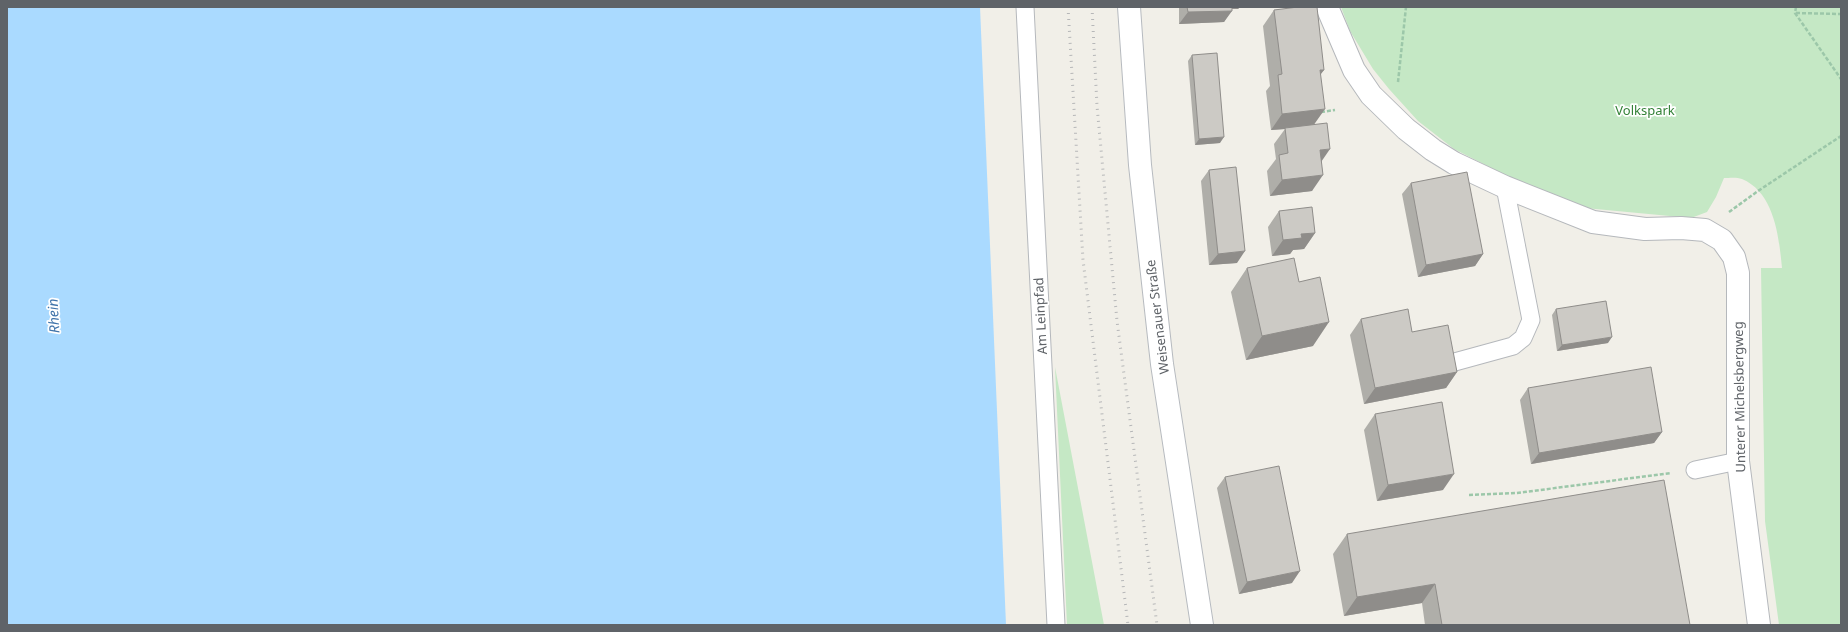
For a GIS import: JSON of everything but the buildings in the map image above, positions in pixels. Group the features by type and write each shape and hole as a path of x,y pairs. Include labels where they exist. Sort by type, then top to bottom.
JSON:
{"street":[{"name":"Weisenauer Straße","path":"1129,7 1140,165 1162,364 1202,625"},
{"path":"1327,7 1354,70 1371,95 1406,129 1433,150 1454,163 1505,187 1593,222 1645,229 1705,230"},
{"name":"Unterer Michelsbergweg","path":"1705,230 1722,240 1734,256 1738,273 1738,461 1759,625"}],"lane":[{"name":"Am Leinpfad","path":"1025,7 1056,625"},
{"path":"1451,363 1513,346 1523,338 1531,320 1505,187"},
{"path":"1694,470 1738,461"}],"path":[{"path":"1395,118 1406,7"},
{"path":"1796,7 1795,13 1841,79"},
{"path":"1795,13 1841,14"},
{"path":"1320,105 1320,112 1335,110"},
{"path":"1705,230 1758,191 1841,136"},
{"path":"1469,495 1517,493 1694,470"}],"green space":[{"name":"Volkspark","path":"1341,7 1841,7 1841,625 1779,625 1765,521 1761,268 1782,268 1777,230 1768,205 1762,195 1753,186 1742,179 1724,178 1716,197 1707,212 1691,218 1585,208 1537,191 1454,149 1418,121 1373,69 1350,31"},
{"path":"1055,367 1104,625 1067,625"}],"water":[{"name":"Rhein","path":"7,7 980,7 1006,625 7,625"}],"railway":[{"path":"1068,7 1083,260 1128,625"},
{"path":"1092,7 1097,106 1117,321 1157,625"}]}
